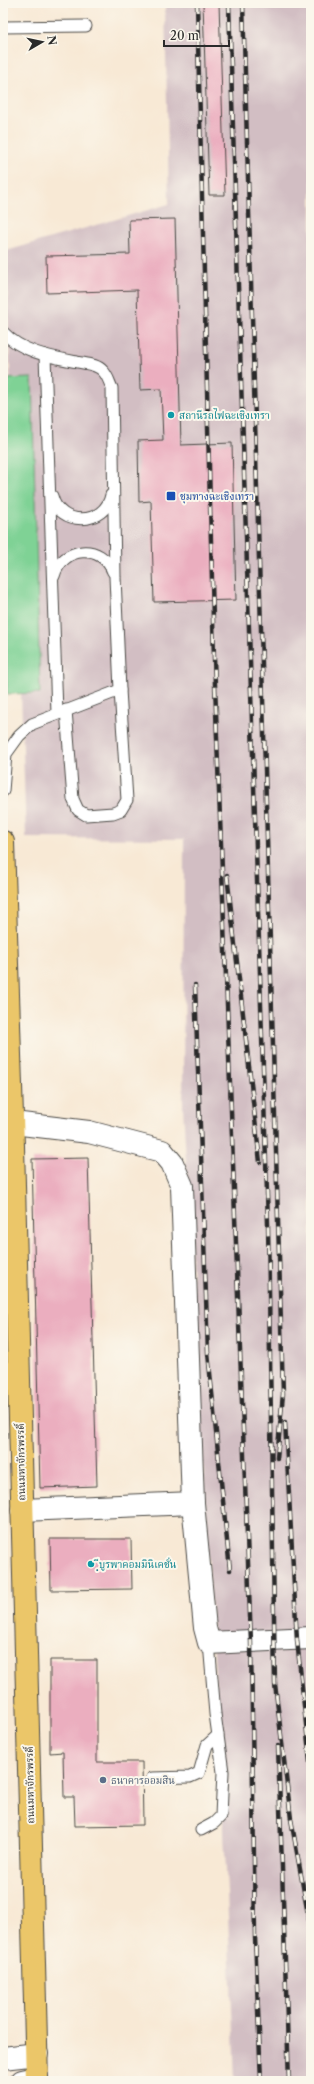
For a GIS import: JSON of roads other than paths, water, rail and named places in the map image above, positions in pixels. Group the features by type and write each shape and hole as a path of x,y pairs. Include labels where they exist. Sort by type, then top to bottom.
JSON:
{"main road":[{"name":"ถนนมหาจักรพรรดิ์","path":"3,842 13,1123 37,2054 32,2080"}],"street":[{"path":"13,1123 89,1132 162,1151 178,1174 182,1186 192,1504 208,1644 311,1638"},
{"path":"22,1510 192,1504"},
{"path":"3,2058 37,2054"}],"lane":[{"path":"3,27 86,26"},
{"path":"3,332 27,349 46,355 93,365 103,370 112,388 112,488 115,577 127,800 121,810 113,813 86,815 78,810 73,799 62,712 54,581 46,355"},
{"path":"50,490 52,499 63,514 81,520 100,514 107,506 111,498 112,488"},
{"path":"54,581 59,565 65,558 74,552 84,551 93,552 101,556 108,562 115,577"},
{"path":"3,791 6,754 19,736 32,724 99,700 120,690"},
{"path":"201,1830 214,1823 221,1816 224,1772 218,1734 208,1644"},
{"path":"152,1778 190,1777 199,1773 207,1745 218,1734"}],"railway":[{"path":"197,3 214,658 251,1642 255,1937 261,2081"},
{"path":"229,3 268,1224 275,1684 291,1819 311,1931"},
{"path":"243,3 283,1394 277,1458"},
{"path":"227,875 260,1162"},
{"path":"195,985 208,1353 230,1570"},
{"path":"285,1422 297,1640 311,1771"},
{"path":"278,1746 289,2081"}],"place":[{"name":"สถานีรถไฟฉะเชิงเทรา","path":"171,415"},
{"name":"ชุมทางฉะเชิงเทรา","path":"171,496"},
{"name":"ฺีบูรพาคอมมินิเคชั่น","path":"91,1564"},
{"name":"ธนาคารออมสิน","path":"103,1780"}]}
